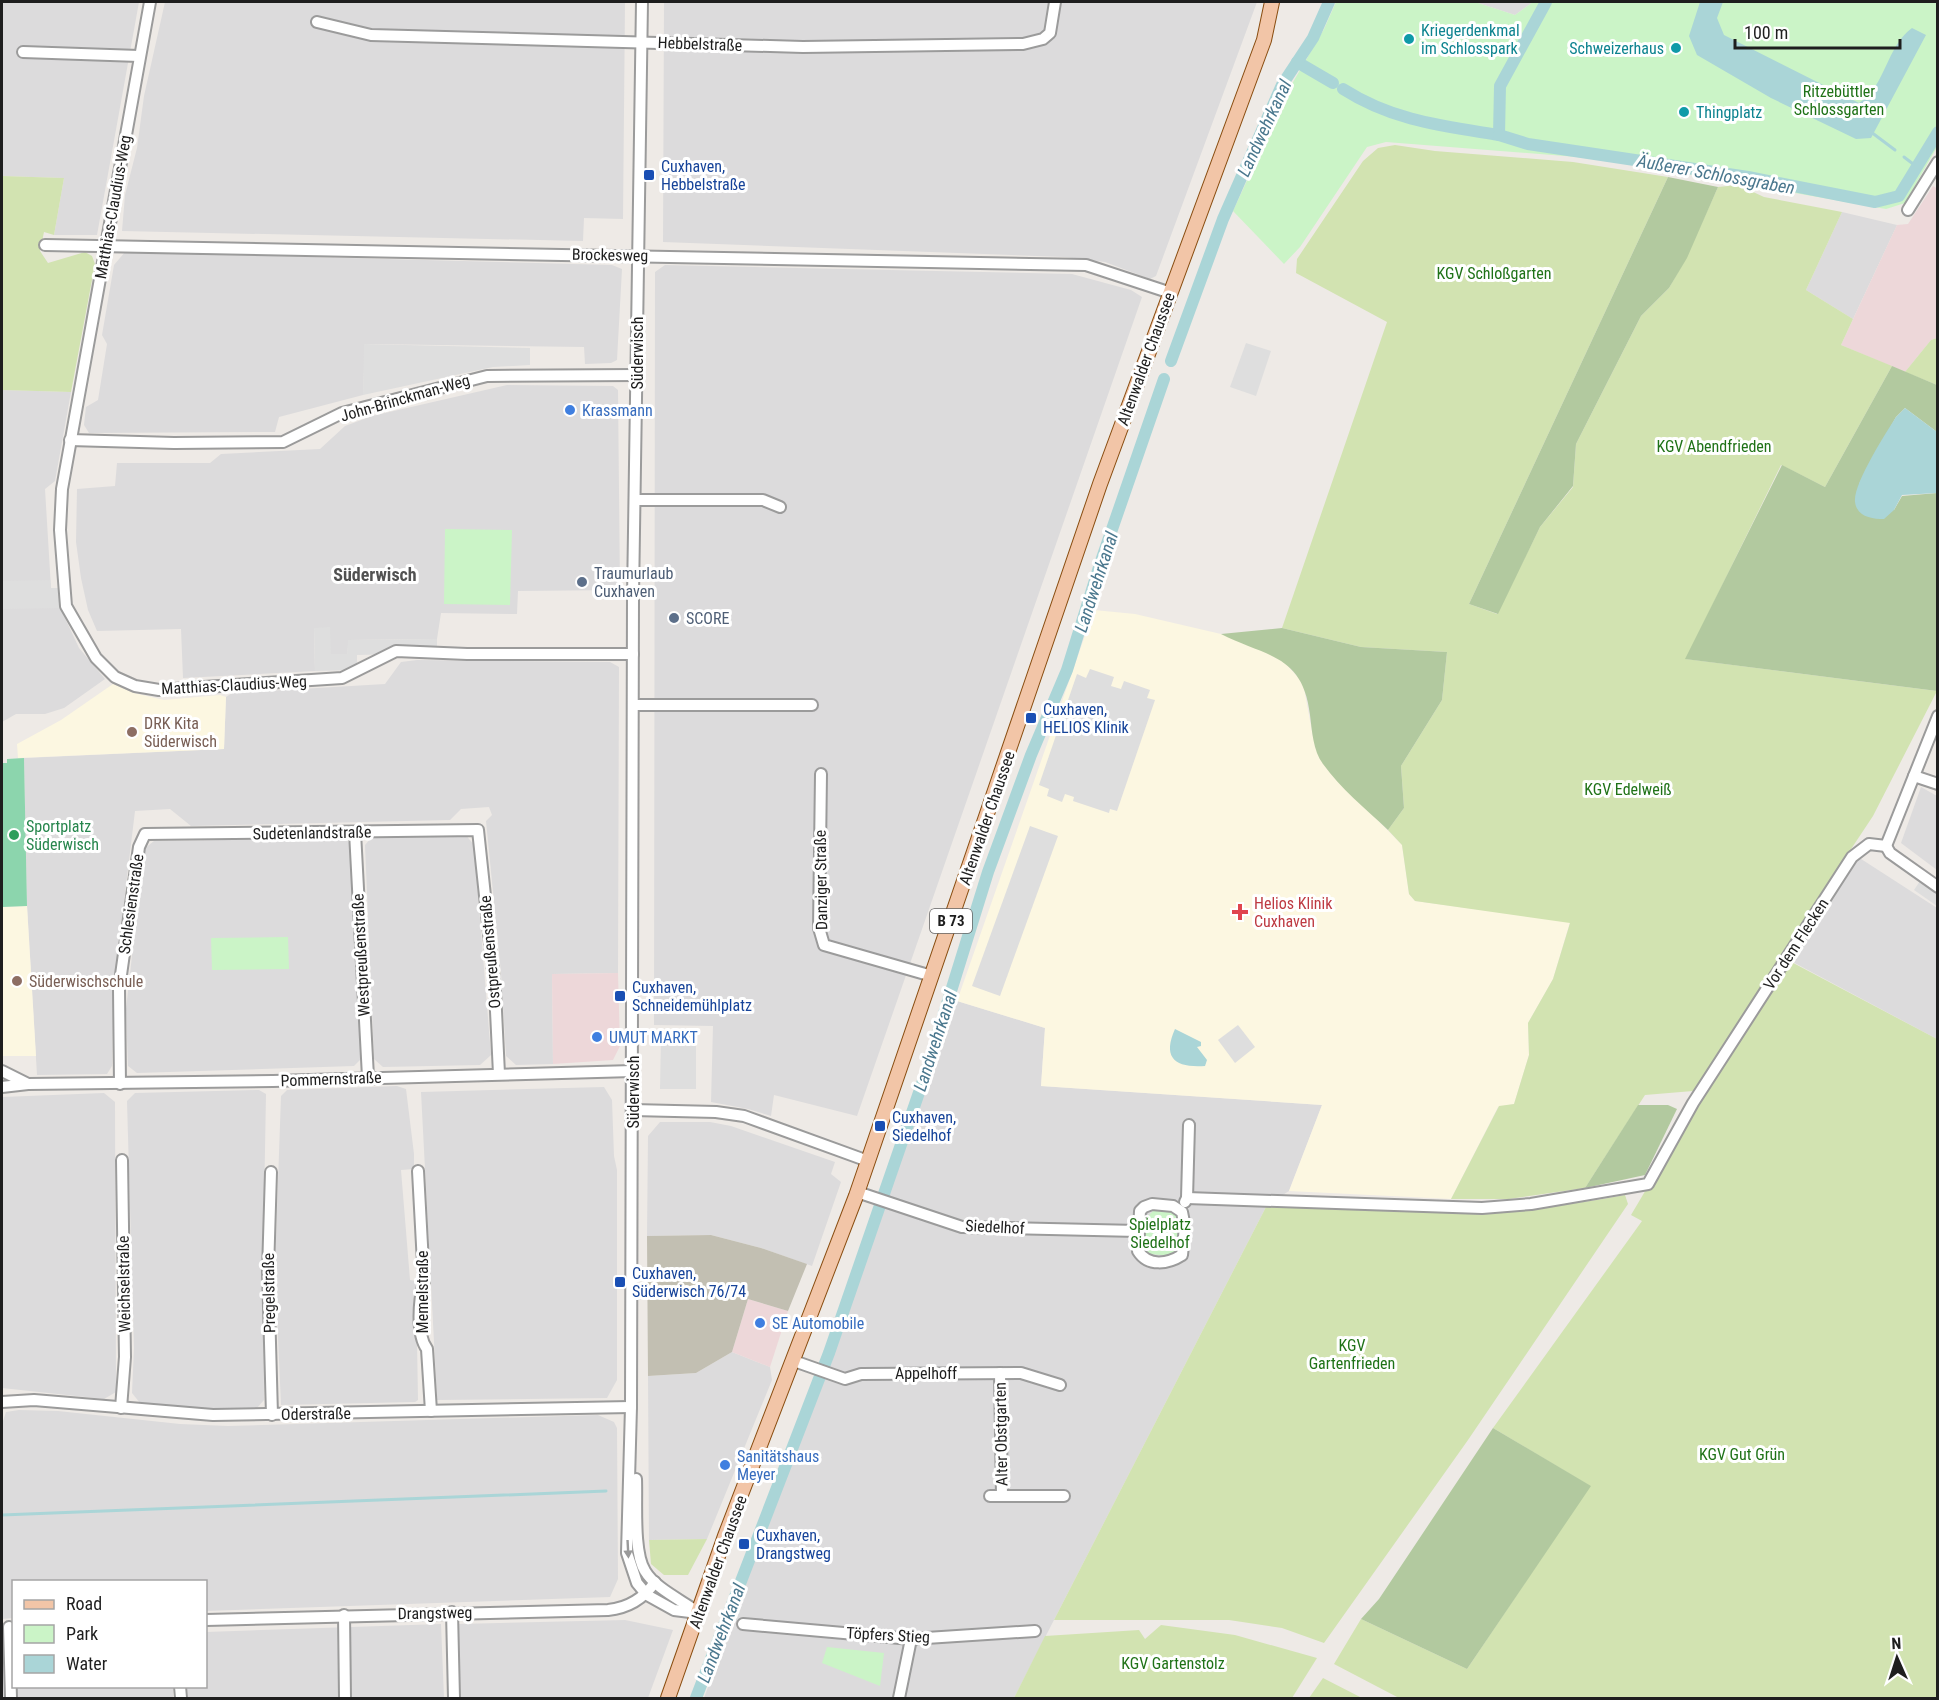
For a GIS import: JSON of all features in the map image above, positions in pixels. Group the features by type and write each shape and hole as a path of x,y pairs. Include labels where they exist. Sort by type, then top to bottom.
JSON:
{"main road":[{"name":"Altenwalder Chaussee","path":"668,1698 725,1536 794,1362 857,1192 1100,484 1264,40 1272,2"}],"street":[{"name":"Matthias-Claudius-Weg","path":"150,2 62,489 60,530 66,606 96,658 115,677 135,686 159,690 342,678 396,651 467,654 633,654"},
{"name":"Süderwisch","path":"642,2 633,654 633,1110 631,1407 627,1553 637,1583 647,1595"},
{"name":"Hebbelstraße","path":"317,22 371,35 886,48 1023,44 1043,39 1050,33 1055,2"},
{"path":"23,52 139,56"},
{"path":"1908,210 1938,162"},
{"name":"Brockesweg","path":"45,245 1086,265 1171,293"},
{"name":"John-Brinckman-Weg","path":"70,440 174,443 283,442 342,413 487,376 637,375"},
{"path":"636,500 763,500 780,507"},
{"path":"634,705 812,705"},
{"path":"1938,716 1886,846 1890,853 1938,887"},
{"name":"Danziger Straße","path":"821,774 819,928 824,945 932,976"},
{"path":"1914,776 1938,784"},
{"name":"Sudetenlandstraße","path":"145,834 478,830"},
{"name":"Ostpreußenstraße","path":"478,830 495,990 499,1074"},
{"name":"Westpreußenstraße","path":"355,832 368,1077"},
{"name":"Schlesienstraße","path":"120,1084 119,989 139,847 145,834"},
{"name":"Vor dem Flecken","path":"1187,1198 1482,1208 1531,1204 1648,1184 1693,1104 1852,858 1869,844 1886,846"},
{"name":"Pommernstraße","path":"2,1071 28,1084"},
{"name":"Pommernstraße","path":"2,1087 28,1084 120,1084 633,1071"},
{"path":"633,1110 716,1112 744,1116 868,1161"},
{"path":"1180,1209 1166,1205 1143,1206 1140,1211 1138,1232 1138,1251 1142,1257 1157,1262 1175,1260 1182,1255 1185,1227 1180,1209 1187,1198 1190,1125"},
{"name":"Weichselstraße","path":"121,1408 125,1357 122,1160"},
{"name":"Memelstraße","path":"418,1171 424,1282 420,1294 422,1342 427,1349 431,1411"},
{"name":"Pregelstraße","path":"271,1172 268,1271 272,1415"},
{"name":"Siedelhof","path":"857,1192 962,1227 1138,1232"},
{"name":"Appelhoff","path":"794,1362 844,1379 861,1374 1021,1373 1060,1385"},
{"name":"Alter Obstgarten","path":"1000,1373 1002,1496"},
{"name":"Oderstraße","path":"2,1402 34,1400 192,1415 631,1407"},
{"name":"Süderwisch","path":"631,1407 640,1558 645,1571 655,1582 698,1613"},
{"name":"Alter Obstgarten","path":"990,1496 1064,1496"},
{"path":"655,1582 647,1595 674,1610 698,1613"},
{"name":"Drangstweg","path":"207,1620 452,1612 608,1610 619,1609 647,1595"},
{"path":"452,1612 454,1698"},
{"path":"344,1615 345,1698"},
{"name":"Töpfers Stieg","path":"742,1624 911,1639 1035,1631"},
{"path":"8,1627 12,1698"},
{"path":"899,1698 911,1639"}],"shaded area":[{"path":"2,2 139,2 97,235 54,235 64,178 2,176"},
{"path":"165,2 625,2 623,219 584,218 583,241 122,231 125,195 137,148 144,96"},
{"path":"664,2 1257,2 1156,276 1150,279 1105,262 1064,257 663,242"},
{"path":"1475,2 1533,2 1515,15"},
{"path":"1933,186 1938,189 1937,338 1931,340 1905,372 1841,345 1897,225 1908,224"},
{"path":"1842,212 1897,225 1853,319 1806,290"},
{"path":"125,252 612,265 622,269 617,360 611,363 585,364 584,347 365,344 363,395 279,417 275,432 89,433 84,425 86,407 98,400 107,344 102,335 114,265"},
{"path":"665,265 1072,274 1131,290 1142,297 857,1116 774,1095 771,1116 711,1102 713,1026 654,1025 655,272"},
{"path":"1246,343 1271,351 1256,396 1230,387"},
{"path":"364,344 530,348 530,365 493,367 363,395"},
{"path":"507,385 613,386 618,390 620,590 518,591 517,614 441,613 437,639 349,640 347,654 331,654 314,628 315,671 183,678 181,629 97,631 88,610 81,578 76,542 77,489 115,486 117,463 210,463 221,454 320,449 345,426 372,416"},
{"path":"2,390 71,392 55,481 45,489 51,588 79,648 105,679 64,708 45,714 16,714 2,722"},
{"path":"50,580 51,588 61,588 62,608 2,609 2,581"},
{"name":"Helios Klinik Cuxhaven","path":"1094,610 1135,614 1221,634 1271,654 1285,663 1303,683 1313,737 1344,786 1402,845 1409,894 1415,901 1570,922 1553,979 1528,1023 1529,1055 1514,1104 1498,1107 1451,1199 1289,1191 1322,1105 1041,1086 1045,1028 957,1001"},
{"path":"330,627 331,654 347,654 348,640 437,639 437,653 357,655 357,670 315,671 314,628"},
{"path":"417,660 610,662 619,667 618,973 552,974 553,1064 516,1065 506,1056 501,973 486,821 492,815 489,807 461,809 450,820 191,826 170,809 135,811 113,993 112,1066 107,1074 37,1075 27,906 24,758 224,749 226,697 232,693 385,684 401,662"},
{"path":"1090,669 1114,677 1111,686 1121,689 1124,681 1150,690 1147,698 1155,700 1117,811 1110,809 1109,813 1073,801 1074,797 1065,794 1062,802 1047,796 1049,789 1039,785 1077,674 1086,678"},
{"name":"DRK Kita Süderwisch","path":"113,684 134,693 164,700 220,695 226,697 224,749 18,758 17,744 61,720"},
{"path":"1921,787 1937,796 1937,870 1901,843"},
{"path":"1030,826 1058,836 1000,996 972,986"},
{"path":"465,834 474,845 491,1055 480,1065 383,1067 374,1059 365,845 372,837"},
{"path":"345,838 351,845 361,1059 354,1066 137,1073 128,1066 126,1009 144,849 154,841"},
{"path":"1858,857 1937,908 1937,1039 1791,961"},
{"path":"1920,881 1937,894 1937,906 1914,890"},
{"name":"Süderwischschule","path":"27,906 36,1056 2,1056 2,907"},
{"path":"618,973 620,1046 613,1060 553,1064 552,974"},
{"path":"957,1001 1045,1028 1041,1086 1322,1105 1289,1191 1267,1205 1014,1698 704,1698"},
{"path":"1238,1025 1255,1047 1235,1063 1218,1040"},
{"path":"661,1038 696,1038 696,1089 660,1089"},
{"path":"397,1086 406,1089 414,1154 414,1169 401,1170 410,1280 416,1281 418,1400 415,1402 281,1405 275,1268 281,1096 287,1090"},
{"path":"604,1087 612,1100 614,1156 617,1170 617,1380 607,1398 437,1400 421,1092"},
{"path":"259,1090 266,1094 263,1262 264,1400 257,1408 184,1408 140,1403 132,1393 134,1348 127,1101 135,1093"},
{"path":"104,1093 115,1102 116,1392 104,1399 2,1388 2,1097"},
{"path":"660,1122 710,1122 731,1126 835,1162 831,1174 841,1182 812,1266 761,1248 711,1235 647,1236 648,1136"},
{"path":"711,1235 761,1248 807,1264 788,1311 748,1299 732,1352 696,1373 648,1376 647,1236"},
{"path":"748,1299 788,1311 770,1367 732,1352"},
{"path":"732,1352 770,1367 772,1380 707,1539 649,1540 648,1376 696,1373"},
{"path":"58,1411 180,1424 228,1426 598,1415 614,1422 617,1428 618,1579 610,1597 207,1611 207,1580 12,1580 12,1618 2,1619 2,1424 6,1412"},
{"path":"625,1620 673,1630 648,1698 460,1698 458,1624"},
{"path":"441,1624 444,1698 188,1698 187,1688 207,1688 207,1632"},
{"path":"2,1638 12,1638 12,1688 173,1688 173,1698 2,1698"}],"green space":[{"name":"Ritzebüttler Schlossgarten","path":"1336,2 1475,2 1515,15 1533,2 1937,2 1937,147 1905,203 1886,209 1631,164 1577,157 1386,142 1367,147 1300,247 1284,264 1233,211 1289,89 1324,29"},
{"path":"1395,145 1435,151 1573,162 1668,177 1469,604 1497,614 1540,527 1573,487 1576,444 1641,316 1669,288 1686,258 1718,187 1738,185 1764,197 1842,212 1806,290 1853,319 1841,345 1892,366 1825,487 1781,465 1686,659 1937,691 1873,816 1780,956 1937,1039 1937,1698 1399,1698 1334,1664 1361,1619 1467,1669 1590,1486 1493,1428 1642,1221 1631,1215 1705,1090 1645,1095 1585,1188 1509,1199 1451,1199 1499,1106 1514,1104 1529,1055 1528,1023 1553,979 1570,923 1415,901 1409,894 1402,845 1388,830 1404,808 1401,766 1442,700 1447,652 1361,647 1282,628 1387,322 1296,273 1297,259 1363,161 1378,148"},
{"path":"2,176 64,178 54,235 44,232 40,251 48,263 85,252 92,256 95,264 71,392 2,390"},
{"path":"1668,177 1718,187 1687,258 1669,288 1641,316 1576,444 1573,486 1540,527 1498,614 1469,604"},
{"path":"1937,338 1937,385 1905,372 1931,340"},
{"path":"1892,366 1937,385 1937,432 1905,408 1896,417 1859,484 1894,510 1902,496 1937,493 1937,691 1685,659 1782,465 1825,487"},
{"path":"445,529 512,530 510,605 444,604"},
{"path":"1282,628 1361,647 1447,652 1442,700 1401,766 1404,808 1388,830 1345,790 1320,759 1314,740 1306,695 1291,669 1280,660 1221,634"},
{"name":"Sportplatz Süderwisch","path":"24,758 27,906 2,907 2,763 7,763 7,759"},
{"path":"288,937 289,969 212,970 211,938"},
{"path":"1638,1105 1668,1105 1677,1109 1645,1175 1585,1188"},
{"name":"KGV Gartenfrieden","path":"1625,1195 1628,1204 1468,1440 1324,1643 1282,1628 1229,1620 1054,1620 1267,1205 1447,1212 1536,1207"},
{"name":"Spielplatz Siedelhof","path":"1169,1210 1177,1215 1179,1225 1180,1236 1176,1252 1173,1256 1149,1254 1142,1248 1142,1222 1153,1211"},
{"path":"1493,1428 1591,1486 1467,1669 1361,1619 1379,1599"},
{"path":"707,1539 688,1575 664,1575 651,1564 649,1540"},
{"name":"KGV Gartenstolz","path":"1161,1625 1235,1635 1317,1658 1292,1698 1014,1698 1045,1636 1139,1630 1145,1639"},
{"path":"827,1647 884,1653 880,1686 822,1663"},
{"path":"1323,1678 1362,1698 1309,1698"}],"water":[{"path":"1700,2 1723,2 1717,18 1724,35 1859,103 1875,87 1903,36 1912,28 1926,35 1871,138 1856,139 1771,98 1697,55 1689,36"},
{"path":"1905,408 1937,432 1937,493 1902,495 1894,510 1884,519 1866,516 1856,507 1859,483 1885,434"},
{"path":"1175,1029 1201,1042 1201,1046 1197,1047 1207,1060 1205,1066 1186,1065 1174,1059 1170,1047"}],"waterway":[{"name":"Landwehrkanal","path":"1171,361 1223,219 1282,85 1313,38 1329,2"},
{"name":"Äußerer Schlossgraben","path":"1343,89 1362,100 1419,121 1499,135 1500,86 1546,2"},
{"name":"Äußerer Schlossgraben","path":"1297,62 1333,83"},
{"name":"Äußerer Schlossgraben","path":"1871,132 1895,150"},
{"name":"Äußerer Schlossgraben","path":"1499,135 1528,144 1748,177 1875,202 1899,196 1938,132"},
{"name":"Äußerer Schlossgraben","path":"1904,157 1917,167"},
{"name":"Landwehrkanal","path":"696,1698 829,1353 924,1078 988,872 1031,755 1067,670 1100,564 1164,379"},
{"path":"2,1515 606,1491"}],"place":[{"name":"Kriegerdenkmal im Schlosspark","path":"1409,39"},
{"name":"Schweizerhaus","path":"1676,48"},
{"name":"Thingplatz","path":"1684,112"},
{"name":"Cuxhaven, Hebbelstraße","path":"649,175"},
{"name":"Krassmann","path":"570,410"},
{"name":"Traumurlaub Cuxhaven","path":"582,582"},
{"name":"SCORE","path":"674,618"},
{"name":"Cuxhaven, HELIOS Klinik","path":"1031,718"},
{"name":"DRK Kita Süderwisch","path":"132,732"},
{"name":"Sportplatz Süderwisch","path":"14,835"},
{"name":"Helios Klinik Cuxhaven","path":"1240,912"},
{"name":"Süderwischschule","path":"17,981"},
{"name":"Cuxhaven, Schneidemühlplatz","path":"620,996"},
{"name":"UMUT MARKT","path":"597,1037"},
{"name":"Cuxhaven, Siedelhof","path":"880,1126"},
{"name":"Cuxhaven, Süderwisch 76/74","path":"620,1282"},
{"name":"SE Automobile","path":"760,1323"},
{"name":"Sanitätshaus Meyer","path":"725,1465"},
{"name":"Cuxhaven, Drangstweg","path":"744,1544"}],"district":[{"name":"Süderwisch","path":"375,574"}],"park label":[{"name":"KGV Schloßgarten","path":"1494,273"},
{"name":"KGV Abendfrieden","path":"1714,446"},
{"name":"KGV Edelweiß","path":"1628,789"},
{"name":"KGV Gut Grün","path":"1742,1454"}]}
